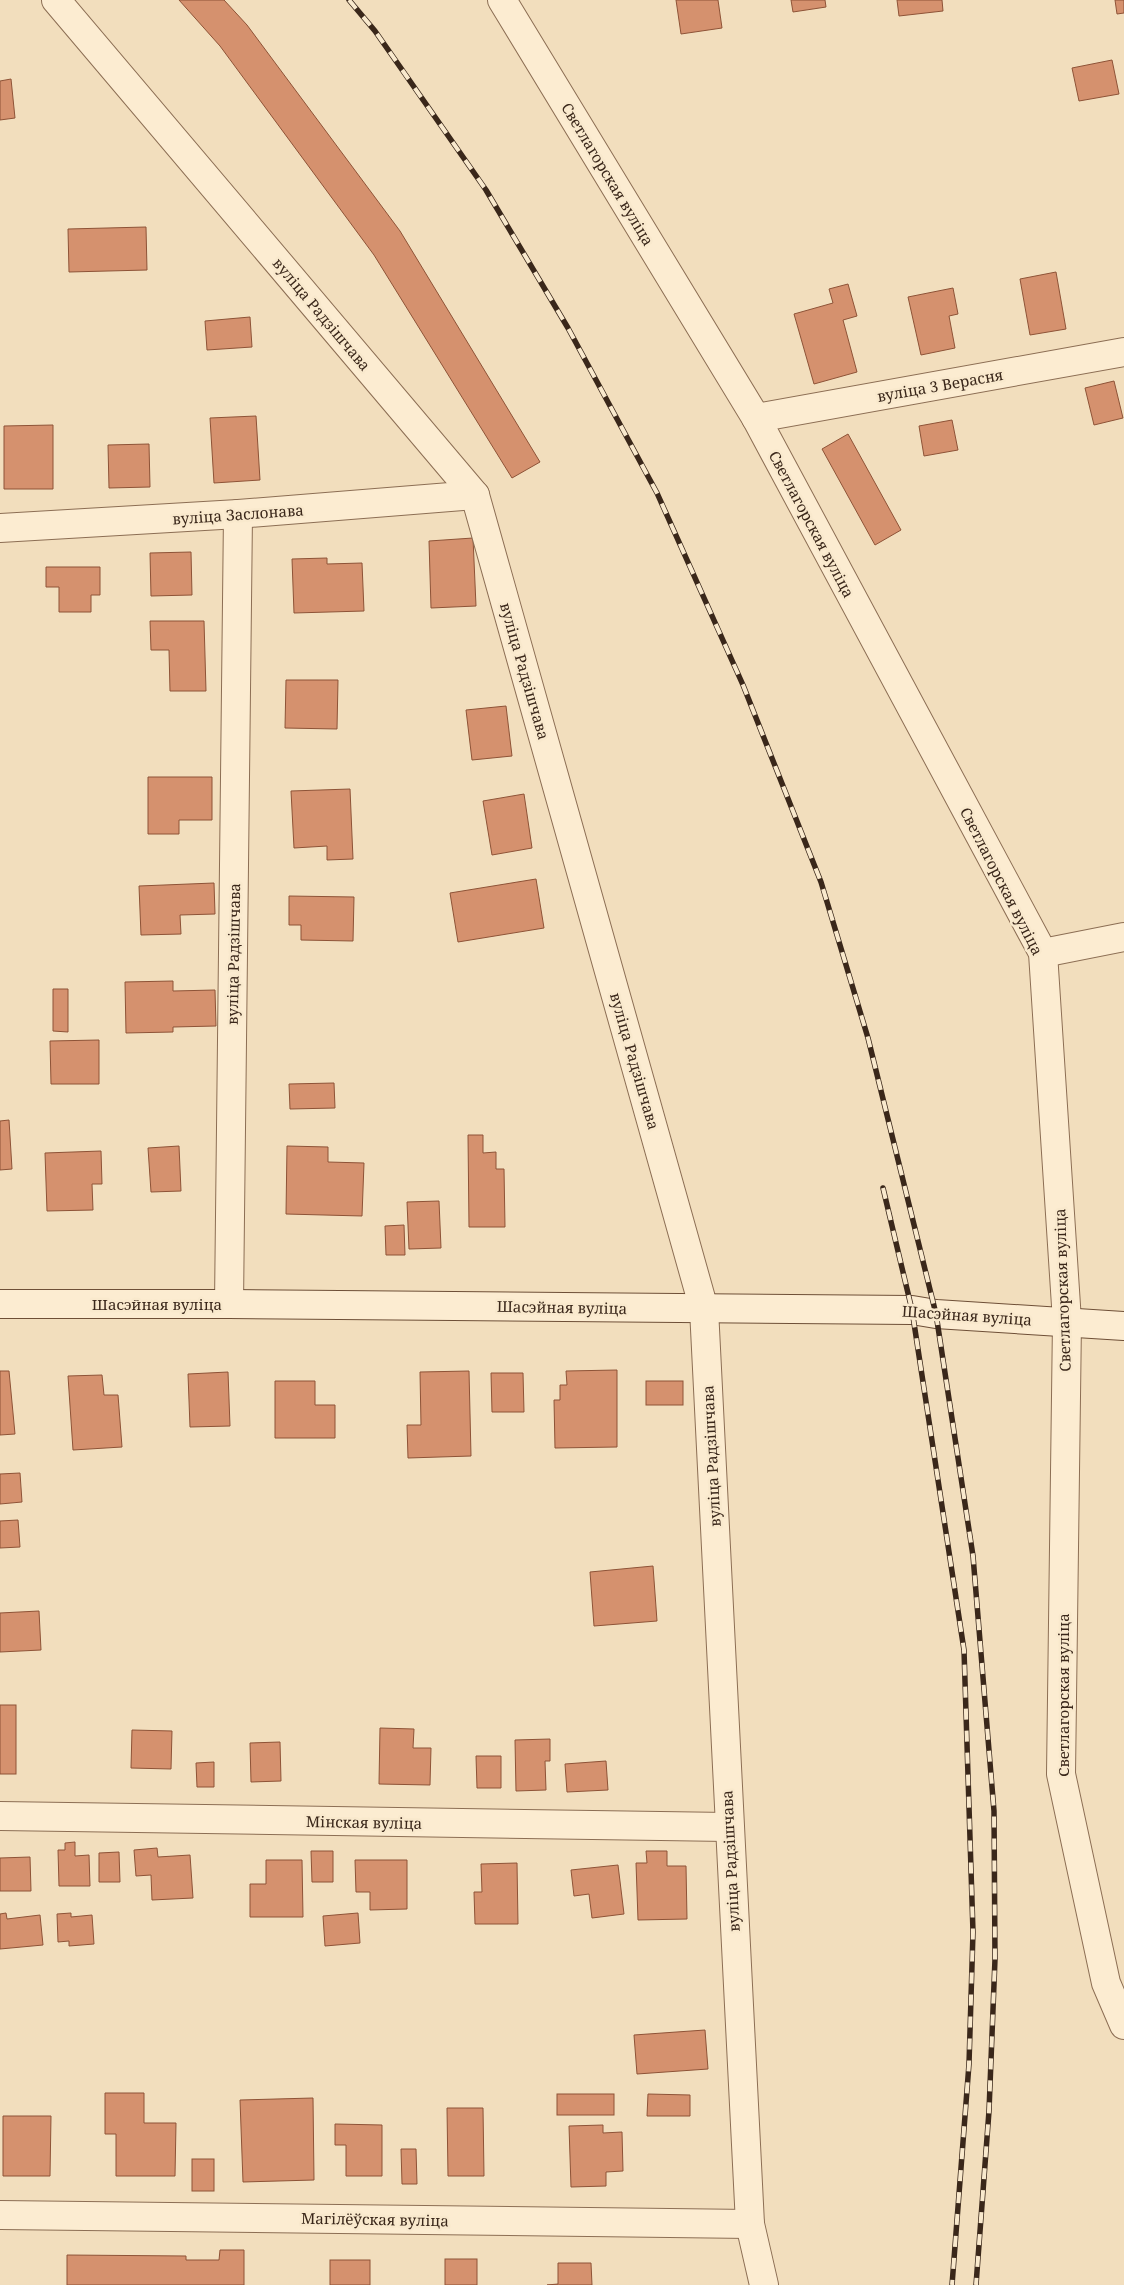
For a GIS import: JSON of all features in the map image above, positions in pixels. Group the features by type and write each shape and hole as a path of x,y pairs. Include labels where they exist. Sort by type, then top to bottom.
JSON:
{"street":[{"name":"вуліца Радзішчава","path":"56,0 475,495 704,1309 728,1827 750,2224 764,2285"},
{"name":"Светлагорская вуліца","path":"502,0 756,418 1043,953 1067,1321 1061,1774 1106,1983 1124,2025"},
{"name":"вуліца 3 Верасня","path":"756,418 1124,352"},
{"name":"вуліца Заслонава","path":"0,528 238,514 475,495"},
{"name":"вуліца Радзішчава","path":"228,1304 238,514"},
{"path":"1043,953 1124,937"},
{"name":"Шасэйная вуліца","path":"0,1304 912,1310 936,1314 1124,1326"},
{"name":"Мінская вуліца","path":"0,1816 728,1827"},
{"name":"Магілёўская вуліца","path":"0,2215 750,2224"}],"building":[{"path":"179,0 224,0 247,25 400,231 540,462 512,478 374,255 220,46"},
{"path":"676,0 718,0 722,28 681,34"},
{"path":"791,0 825,0 826,7 793,12"},
{"path":"897,0 942,0 943,11 899,16"},
{"path":"1115,0 1124,0 1124,13 1117,14"},
{"path":"1112,60 1119,94 1079,101 1072,68"},
{"path":"11,79 15,118 0,120 0,81"},
{"path":"146,227 147,270 69,272 68,229"},
{"path":"1056,272 1066,329 1030,335 1020,279"},
{"path":"848,284 857,316 843,320 857,372 814,384 794,314 833,303 829,289"},
{"path":"953,288 958,314 949,316 955,348 921,355 908,297"},
{"path":"250,317 252,347 207,350 205,321"},
{"path":"1114,381 1123,418 1094,425 1085,388"},
{"path":"256,416 260,480 214,483 210,418"},
{"path":"952,420 958,450 924,456 919,426"},
{"path":"53,425 53,489 4,489 4,426"},
{"path":"848,434 901,530 875,545 822,449"},
{"path":"149,444 150,487 109,488 108,445"},
{"path":"473,538 476,606 431,608 429,541"},
{"path":"191,552 192,595 151,596 150,553"},
{"path":"327,558 327,564 362,563 364,611 294,613 292,559"},
{"path":"46,567 100,567 100,595 91,595 91,612 59,612 59,587 46,587"},
{"path":"150,621 204,621 206,691 170,691 169,650 151,650"},
{"path":"286,680 338,680 337,729 285,728"},
{"path":"506,706 512,756 472,760 466,710"},
{"path":"148,777 212,777 212,820 179,820 179,834 148,834"},
{"path":"350,789 353,859 327,860 327,846 294,848 291,791"},
{"path":"524,794 532,848 492,855 483,801"},
{"path":"536,879 544,928 458,942 450,893"},
{"path":"214,883 215,914 180,915 181,934 141,935 139,886"},
{"path":"289,896 354,897 353,941 301,940 301,925 289,925"},
{"path":"173,981 173,991 215,990 216,1026 173,1027 173,1032 126,1033 125,982"},
{"path":"53,989 68,989 68,1032 53,1031"},
{"path":"99,1040 99,1084 51,1084 50,1041"},
{"path":"334,1083 335,1108 290,1109 289,1084"},
{"path":"9,1120 12,1169 0,1170 0,1121"},
{"path":"468,1135 483,1135 483,1153 496,1152 496,1169 504,1169 505,1227 469,1227"},
{"path":"179,1146 181,1191 151,1192 148,1148"},
{"path":"287,1146 328,1147 328,1162 364,1163 362,1216 286,1214"},
{"path":"101,1151 102,1184 92,1184 93,1210 47,1211 45,1153"},
{"path":"439,1201 441,1248 409,1249 407,1202"},
{"path":"404,1225 405,1255 386,1255 385,1226"},
{"path":"617,1370 617,1447 555,1448 554,1400 560,1400 560,1385 567,1385 566,1371"},
{"path":"0,1371 9,1371 15,1434 0,1435"},
{"path":"469,1371 471,1456 408,1458 407,1425 421,1425 420,1372"},
{"path":"228,1372 230,1426 190,1427 188,1374"},
{"path":"491,1373 523,1373 524,1412 492,1412"},
{"path":"102,1375 104,1395 118,1395 122,1447 73,1450 68,1376"},
{"path":"275,1381 315,1381 315,1405 335,1405 335,1438 275,1438"},
{"path":"646,1381 683,1381 683,1405 646,1405"},
{"path":"20,1473 22,1502 0,1504 0,1474"},
{"path":"18,1520 20,1547 0,1548 0,1521"},
{"path":"653,1566 657,1621 594,1626 590,1572"},
{"path":"39,1611 41,1650 0,1652 0,1613"},
{"path":"0,1705 16,1705 16,1774 0,1774"},
{"path":"380,1728 414,1729 413,1748 431,1748 430,1785 379,1784"},
{"path":"132,1730 172,1731 171,1769 131,1768"},
{"path":"550,1739 550,1761 545,1761 546,1790 516,1791 515,1740"},
{"path":"280,1742 281,1781 251,1782 250,1743"},
{"path":"476,1756 501,1756 501,1788 477,1788"},
{"path":"606,1761 608,1790 567,1792 565,1764"},
{"path":"214,1762 214,1787 197,1787 196,1763"},
{"path":"75,1842 75,1856 89,1855 90,1886 59,1886 58,1850 65,1850 65,1843"},
{"path":"157,1848 158,1857 190,1855 193,1898 152,1900 151,1875 136,1876 134,1850"},
{"path":"311,1851 333,1851 333,1882 312,1882"},
{"path":"646,1851 667,1851 667,1866 686,1866 687,1919 638,1920 636,1863 647,1863"},
{"path":"119,1852 120,1882 99,1882 99,1853"},
{"path":"30,1857 31,1891 0,1891 0,1858"},
{"path":"266,1860 302,1860 303,1917 250,1917 250,1884 266,1884"},
{"path":"355,1860 407,1860 407,1909 370,1910 370,1892 356,1892"},
{"path":"517,1863 518,1924 475,1924 474,1892 482,1892 481,1864"},
{"path":"618,1865 624,1914 592,1918 589,1894 574,1896 571,1870"},
{"path":"6,1913 7,1919 40,1915 43,1945 0,1949 0,1914"},
{"path":"71,1913 71,1917 92,1915 94,1944 69,1946 69,1941 58,1942 57,1914"},
{"path":"358,1913 360,1943 325,1946 323,1916"},
{"path":"705,2030 708,2069 637,2074 634,2035"},
{"path":"105,2093 144,2093 144,2123 176,2123 175,2176 116,2176 116,2134 105,2134"},
{"path":"557,2094 614,2094 614,2115 557,2115"},
{"path":"648,2094 690,2095 690,2116 647,2116"},
{"path":"313,2098 314,2180 243,2182 240,2100"},
{"path":"447,2108 483,2108 484,2176 448,2176"},
{"path":"3,2116 51,2116 50,2176 3,2176"},
{"path":"335,2124 382,2125 382,2176 346,2176 346,2145 335,2145"},
{"path":"603,2125 603,2133 622,2132 623,2171 606,2172 606,2186 571,2187 569,2126"},
{"path":"401,2149 416,2149 417,2184 402,2184"},
{"path":"192,2159 214,2159 214,2191 192,2191"},
{"path":"220,2250 244,2250 244,2285 67,2285 67,2255 186,2256 186,2260 219,2260"},
{"path":"445,2259 477,2259 477,2285 445,2285"},
{"path":"330,2260 370,2260 370,2285 330,2285"},
{"path":"558,2263 591,2263 592,2285 547,2285 558,2284"}],"railway":[{"path":"349,0 375,31 486,190 568,328 657,493 743,685 821,882 868,1038 936,1314 973,1556 994,1811 995,1959 989,2111 976,2285"},
{"path":"883,1188 912,1310 964,1650 973,1932 969,2064 952,2285"}]}
